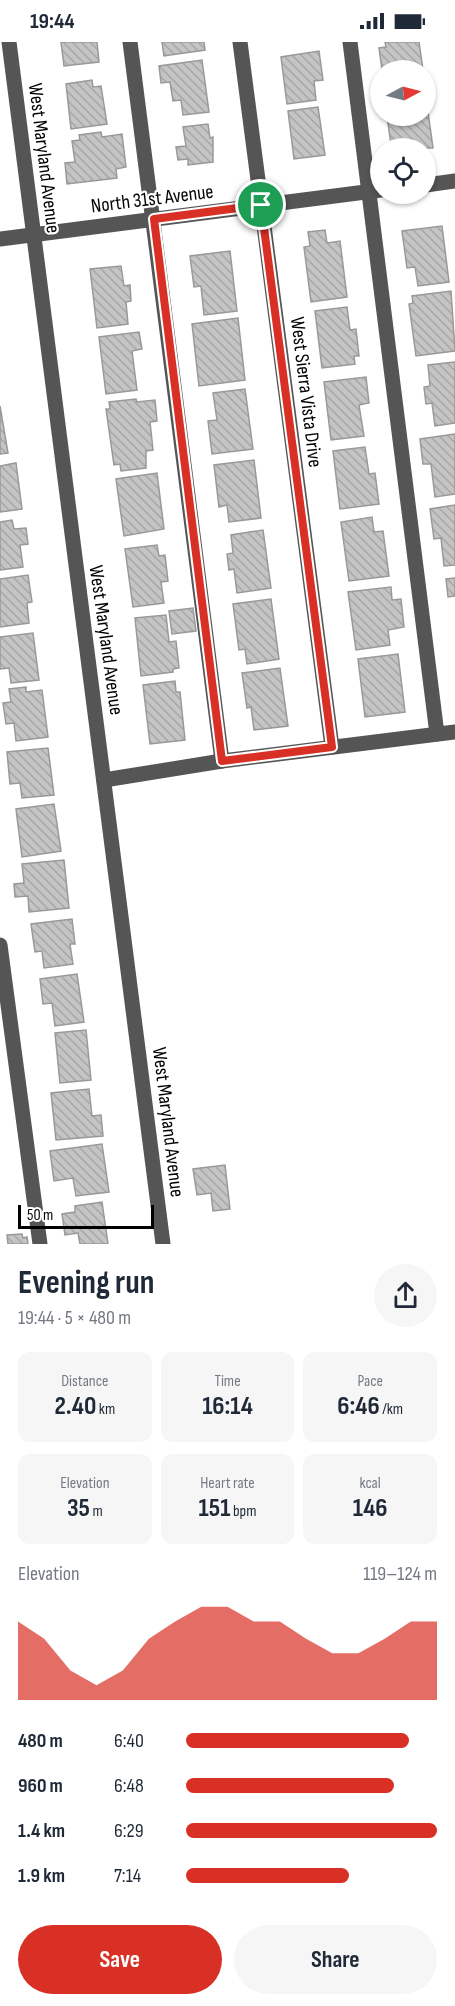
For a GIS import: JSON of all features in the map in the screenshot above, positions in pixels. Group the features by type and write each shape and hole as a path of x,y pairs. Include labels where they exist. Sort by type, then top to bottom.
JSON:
{"street":[{"name":"West Maryland Avenue","path":"9,42 163,1244"},
{"path":"130,42 222,761"},
{"name":"West Sierra Vista Drive","path":"240,42 332,747"},
{"path":"350,42 370,157"},
{"path":"436,184 455,181"},
{"name":"North 31st Avenue","path":"0,239 370,192"},
{"path":"377,204 437,734"},
{"path":"105,780 222,761 455,732"},
{"path":"0,945 40,1244"}],"building":[{"path":"61,42 97,42 99,62 64,66"},
{"path":"162,42 204,42 205,50 164,56"},
{"path":"385,42 419,42 422,60 381,60 379,48 386,47"},
{"path":"319,51 323,80 314,81 316,100 287,104 281,57"},
{"path":"202,60 209,112 183,115 181,100 173,101 170,82 161,83 159,66"},
{"path":"92,80 93,87 101,86 107,124 71,129 66,84"},
{"path":"318,107 325,155 294,159 288,111"},
{"path":"208,124 210,138 213,137 213,162 188,165 188,159 178,160 176,147 186,146 183,127"},
{"path":"388,126 430,126 432,138 390,138"},
{"path":"101,132 102,137 122,134 126,167 116,169 117,178 67,184 65,163 75,162 72,141 80,140 79,135"},
{"path":"442,226 449,282 418,286 415,267 407,268 402,231"},
{"path":"325,230 327,243 340,241 347,297 311,302 304,247 310,246 308,232"},
{"path":"230,251 237,311 204,315 201,286 194,287 190,256"},
{"path":"121,266 124,286 130,285 131,301 126,302 128,324 97,328 90,269"},
{"path":"451,291 455,351 416,356 409,304 413,303 412,296"},
{"path":"347,307 350,330 356,329 359,356 354,356 355,364 322,368 315,311"},
{"path":"238,318 245,380 199,386 192,324"},
{"path":"139,332 142,349 132,351 137,390 106,394 99,337"},
{"path":"455,362 455,423 435,426 432,403 426,404 424,387 430,386 428,365"},
{"path":"366,377 369,403 359,405 364,436 331,440 324,382"},
{"path":"245,389 253,449 212,454 208,421 217,420 213,393"},
{"path":"136,399 137,402 155,400 157,421 150,422 153,450 146,451 146,468 121,471 120,464 114,465 106,409 110,409 109,402"},
{"path":"0,406 8,453 0,454"},
{"path":"455,434 455,494 435,497 431,464 423,464 420,439"},
{"path":"365,447 369,474 375,473 379,504 340,509 333,451"},
{"path":"254,460 261,518 229,522 227,505 219,507 214,465"},
{"path":"16,463 22,509 0,512 0,466"},
{"path":"157,473 164,529 124,536 116,479"},
{"path":"455,505 455,565 444,566 441,538 434,539 430,509"},
{"path":"372,517 374,532 383,531 389,576 349,581 341,522"},
{"path":"12,520 14,529 26,528 28,544 20,545 23,567 0,570 0,522"},
{"path":"263,530 271,588 237,593 234,569 229,570 227,554 233,553 231,535"},
{"path":"157,545 159,556 165,555 168,581 161,582 164,603 133,607 125,549"},
{"path":"28,575 32,602 27,603 29,623 0,627 0,579"},
{"path":"455,578 455,596 448,597 446,579"},
{"path":"391,587 392,600 401,599 404,627 388,630 390,645 356,650 348,592"},
{"path":"271,599 279,659 247,664 245,649 239,650 233,604"},
{"path":"193,608 196,631 172,634 169,611"},
{"path":"166,615 169,642 176,641 179,668 173,669 173,672 141,676 135,618"},
{"path":"33,633 39,680 11,683 9,668 0,669 0,637"},
{"path":"398,654 405,712 365,717 358,659"},
{"path":"280,668 288,726 254,730 251,707 247,708 242,673"},
{"path":"175,681 176,692 180,692 185,740 150,744 143,685"},
{"path":"26,687 26,692 42,690 48,737 16,741 14,723 6,724 3,703 11,702 9,689"},
{"path":"48,748 54,795 22,798 20,783 10,784 7,752"},
{"path":"54,804 61,851 22,857 16,809"},
{"path":"64,860 69,908 29,912 28,896 15,897 14,884 24,883 22,864"},
{"path":"72,919 75,944 70,944 73,964 44,968 42,951 35,952 31,924"},
{"path":"77,974 84,1022 55,1026 52,1003 43,1004 40,979"},
{"path":"86,1030 91,1080 60,1083 55,1033"},
{"path":"89,1089 92,1116 101,1115 103,1136 56,1140 51,1093"},
{"path":"102,1144 109,1192 76,1196 73,1178 54,1181 50,1151"},
{"path":"225,1165 230,1209 213,1211 211,1193 197,1195 193,1169"},
{"path":"102,1202 108,1244 80,1244 78,1233 65,1235 62,1214 75,1212 75,1206"},
{"path":"22,1234 23,1238 27,1237 28,1244 8,1244 7,1235"}],"route":[{"path":"261,205 332,747 222,761 154,219 261,205"}]}
